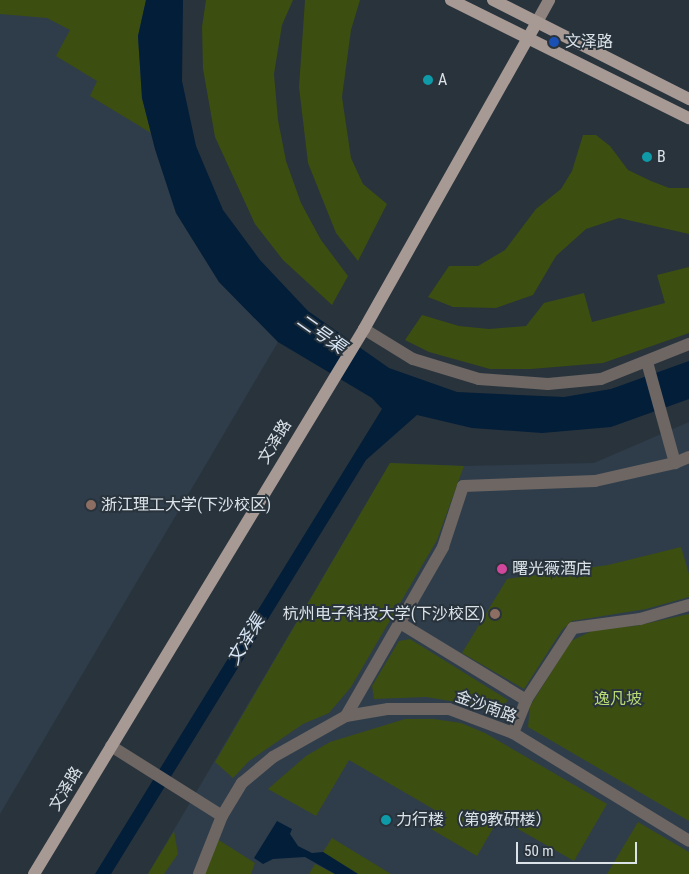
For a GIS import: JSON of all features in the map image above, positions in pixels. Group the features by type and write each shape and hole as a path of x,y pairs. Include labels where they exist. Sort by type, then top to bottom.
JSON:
{"main road":[{"path":"451,0 527,40 689,118"},
{"path":"494,0 689,99"},
{"path":"537,22 549,0"},
{"name":"文泽路","path":"34,874 330,380 362,332 537,22"}],"street":[{"path":"362,332 413,359 479,380 548,384 601,378 647,366 689,344"},
{"path":"647,366 675,463"},
{"path":"346,716 443,547 463,486 595,481 675,463 689,457"},
{"path":"513,733 526,700 573,628 640,619 689,605"},
{"path":"400,623 526,700"},
{"name":"金沙南路","path":"199,874 222,816 242,783 273,757 346,716 388,709 449,709 513,733 689,841"},
{"path":"111,746 222,816"}],"shaded area":[{"name":"浙江理工大学(下沙校区)","path":"0,0 146,0 138,36 142,98 155,149 176,213 219,282 278,342 0,814"},
{"name":"杭州电子科技大学(下沙校区)","path":"689,422 689,874 148,874 390,463 464,466 594,463"}],"green space":[{"path":"0,0 146,0 138,36 142,98 151,133 90,96 97,81 56,56 70,30 47,18 0,14"},
{"path":"206,0 293,0 282,25 274,74 278,120 286,161 301,203 321,240 348,276 332,305 283,260 255,224 215,137 203,69 202,27"},
{"path":"305,0 360,0 351,30 342,97 351,158 363,184 387,204 358,261 336,233 308,163 299,87"},
{"path":"583,135 596,135 610,146 628,170 669,188 689,188 689,234 619,218 586,229 556,256 533,295 496,308 453,307 428,297 449,266 478,266 505,250 536,209 561,189 572,171"},
{"path":"689,267 689,333 603,363 531,369 490,369 429,352 405,340 422,315 459,326 489,329 526,326 544,303 584,293 592,322 665,303 657,275"},
{"path":"390,463 464,466 437,540 351,687 329,713 303,724 249,761 233,778 215,762"},
{"path":"681,547 689,574 689,597 646,609 572,621 562,630 524,689 462,653 507,579 608,565"},
{"name":"逸凡坡","path":"689,614 689,821 528,727 530,706 571,641 596,629 635,626"},
{"path":"410,639 508,700 498,715 475,705 426,697 374,699 372,686 399,641"},
{"path":"405,719 434,719 461,723 485,733 607,804 574,861 499,818 477,856 431,829 440,813 349,760 316,816 268,789 306,756 330,742"},
{"path":"638,822 689,852 689,874 607,874"},
{"path":"174,831 178,854 164,874 148,874"},
{"path":"214,837 255,863 251,874 199,874"},
{"path":"332,838 391,874 358,874 323,852"},
{"path":"315,864 335,874 309,874"}],"water":[{"path":"146,0 183,0 182,81 196,146 223,210 260,260 308,311 389,368 457,392 564,397 611,389 689,361 689,399 611,427 542,433 472,428 417,415 366,460 111,874 95,874 382,409 372,398 278,342 219,282 176,213 155,149 142,98 138,36"},
{"path":"277,821 292,829 290,834 298,846 312,853 323,852 358,874 335,874 305,857 273,859 263,864 254,858"}],"place":[{"name":"文泽路","path":"554,42"},
{"name":"A","path":"428,80"},
{"name":"B","path":"647,157"},
{"name":"浙江理工大学(下沙校区)","path":"91,505"},
{"name":"曙光薇酒店","path":"502,569"},
{"name":"杭州电子科技大学(下沙校区)","path":"495,614"},
{"name":"力行楼 （第9教研楼）","path":"386,820"}],"water label":[{"name":"二号渠","path":"321,334"},
{"name":"文泽渠","path":"246,640"}]}
